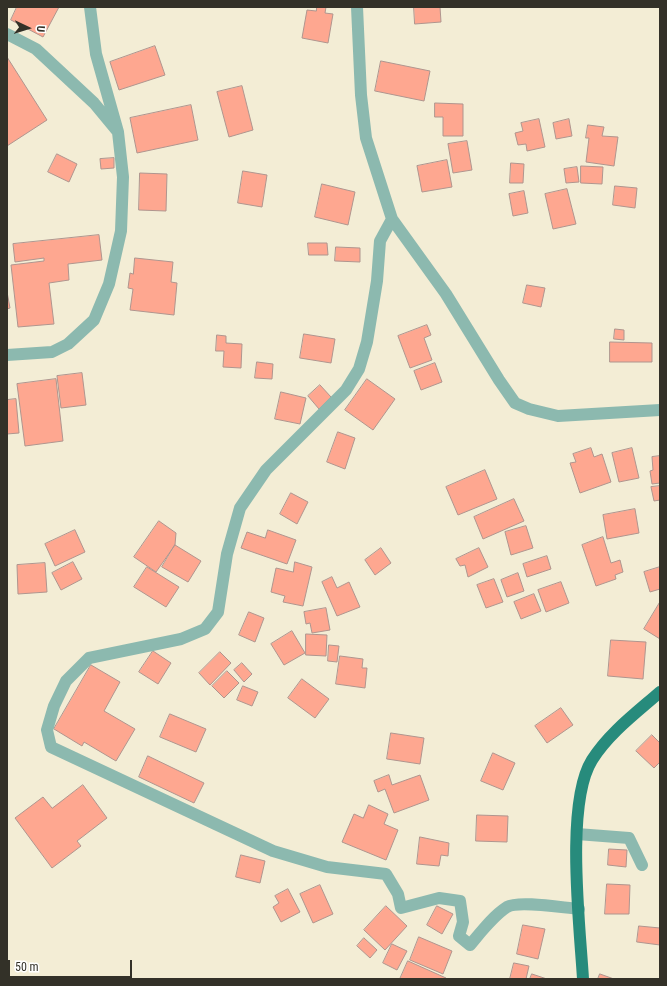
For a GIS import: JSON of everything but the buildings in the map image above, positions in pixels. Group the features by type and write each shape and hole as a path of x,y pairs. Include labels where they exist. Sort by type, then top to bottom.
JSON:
{"main road":[{"path":"583,979 577,834 581,789 591,762 607,739 660,692"}],"street":[{"path":"7,356 52,352 68,344 94,320 109,284 121,231 123,177 118,132 96,54 90,7"},
{"path":"357,7 361,95 366,138 392,219 446,294 499,380 515,403 528,409 558,416 660,410"},
{"path":"7,34 36,49 94,103 118,132"},
{"path":"392,219 380,241 377,281 367,342 359,369 346,390 266,470 240,508 227,554 218,612 205,629 182,638 89,658 66,681 54,706 47,730 51,747 273,850 327,867 386,874 398,894 402,908 439,898 460,901 463,922 459,936 470,945 485,926 508,906 524,904 579,909"},
{"path":"577,834 629,838 642,865"}]}
